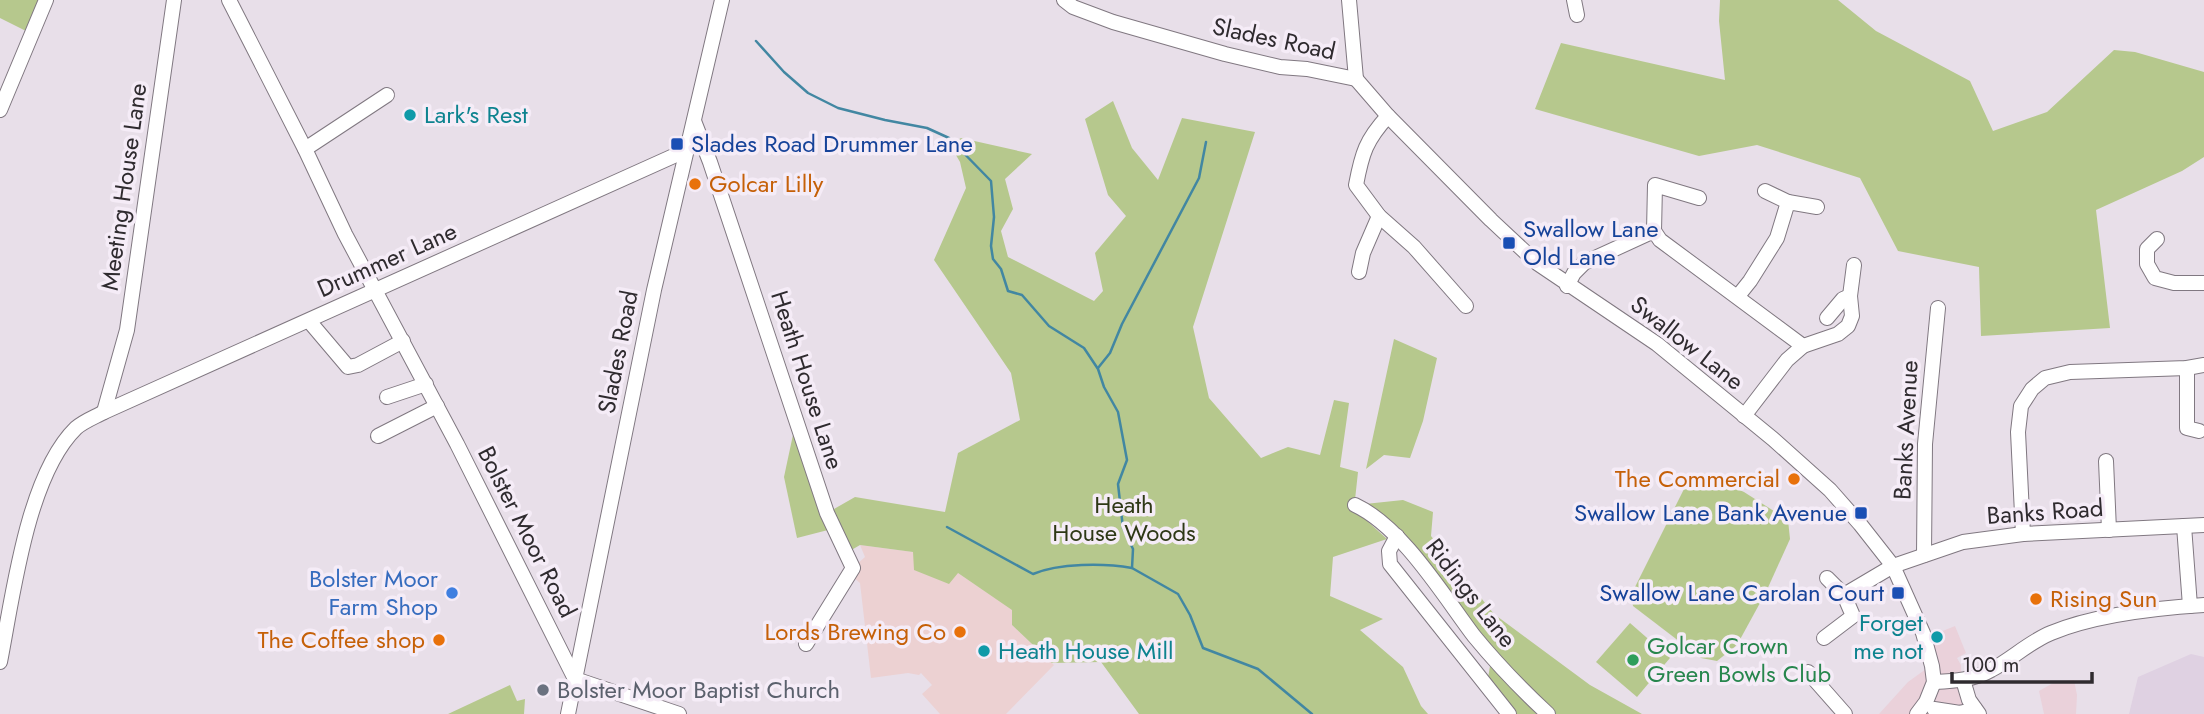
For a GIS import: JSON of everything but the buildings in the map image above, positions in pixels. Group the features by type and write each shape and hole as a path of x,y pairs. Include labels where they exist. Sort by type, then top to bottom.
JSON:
{"street":[{"path":"0,110 46,0"},
{"name":"Meeting House Lane","path":"104,412 128,324 174,0"},
{"name":"Bolster Moor Road","path":"229,0 306,149 345,234 426,384 575,679"},
{"name":"Slades Road","path":"568,714 654,290 722,0"},
{"name":"Slades Road","path":"1064,0 1113,22 1225,54 1280,67 1307,69 1356,79"},
{"path":"1349,0 1356,79"},
{"path":"1574,0 1577,15"},
{"name":"Swallow Lane","path":"1356,79 1388,116 1490,220 1537,263 1567,286 1657,344 1773,439 1830,491 1879,546 1893,566 1923,633 1934,682"},
{"path":"306,149 387,95"},
{"path":"1388,116 1371,134 1362,154 1356,185 1379,216 1414,247 1466,306"},
{"name":"Heath House Lane","path":"694,120 827,513 853,568 806,644"},
{"name":"Drummer Lane","path":"0,662 21,556 38,498 49,468 78,427 104,412 687,150"},
{"path":"1699,198 1655,185 1654,231 1660,240 1803,346"},
{"path":"1765,191 1788,202 1818,207"},
{"path":"1738,296 1777,238 1788,202"},
{"path":"1359,272 1363,253 1379,216"},
{"path":"1567,286 1584,263 1654,231"},
{"path":"2157,239 2147,249 2147,264 2155,278 2174,283 2204,283"},
{"path":"1744,416 1795,351 1838,334 1848,326 1852,316 1850,296 1854,265"},
{"path":"1827,318 1843,299 1850,296"},
{"name":"Banks Avenue","path":"1924,555 1925,444 1938,308"},
{"path":"309,321 348,367 358,365 403,341"},
{"path":"2023,534 2018,432 2021,407 2032,390 2045,378 2070,372 2187,368 2204,365"},
{"path":"2187,368 2188,430"},
{"path":"387,397 426,384"},
{"path":"378,436 437,406"},
{"path":"2106,461 2109,530"},
{"name":"Ridings Lane","path":"1356,505 1397,536 1506,674 1548,714"},
{"name":"Banks Road","path":"1844,595 1893,566 1963,542 2023,534 2204,525"},
{"path":"1917,714 1926,702 1934,682 1963,680 1990,671 2051,632 2114,615 2197,606 2183,526"},
{"path":"1397,536 1389,551 1390,564 1509,714"},
{"path":"1824,638 1853,616 1844,595 1827,578"},
{"path":"1808,672 1845,714"},
{"path":"575,679 679,714"},
{"path":"1934,709 1960,714 1977,711 1969,700 1963,680"}],"shaded area":[{"path":"860,545 913,552 958,573 1013,610 1012,625 1054,665 1006,714 940,714 922,694 932,685 921,673 871,678 860,583 853,577 857,564 865,557"},
{"path":"1955,626 1966,653 1957,658 1961,665 1962,714 1879,714 1908,682 1926,669 1930,636"},
{"path":"2191,654 2204,657 2204,714 2129,714 2138,677"},
{"path":"2074,680 2077,695 2076,714 2044,714 2039,691 2055,682"}],"green space":[{"path":"0,0 41,0 28,32 0,18"},
{"path":"1720,0 1838,0 1876,31 1970,81 1993,131 2047,112 2114,50 2135,52 2204,72 2204,157 2182,171 2096,210 2110,328 1981,336 1979,267 1898,251 1860,178 1757,145 1699,156 1535,109 1561,43 1725,80 1719,21"},
{"name":"Heath House Woods","path":"1113,101 1132,148 1158,180 1182,118 1255,132 1193,327 1209,398 1261,458 1288,447 1320,455 1334,400 1349,403 1340,467 1358,472 1354,509 1387,539 1333,557 1330,596 1383,619 1360,630 1403,667 1421,706 1428,714 1139,714 1101,662 1052,663 1012,625 1012,610 958,573 949,584 914,570 913,552 860,545 848,552 827,513 855,497 945,512 958,453 1020,420 1011,373 934,260 966,188 960,162 950,145 961,138 1032,154 1005,179 1013,209 1001,231 1008,257 1094,301 1103,291 1095,253 1126,216 1108,195 1085,119"},
{"path":"1394,339 1437,358 1423,421 1410,458 1384,455 1366,469"},
{"path":"794,430 828,530 797,538 784,477"},
{"path":"1703,473 1744,492 1788,520 1790,539 1766,592 1737,645 1717,661 1701,658 1633,606 1631,595 1688,481 1695,474"},
{"path":"1403,500 1433,512 1431,536 1494,614 1590,685 1642,714 1516,714 1488,678 1492,654 1430,564 1412,543 1365,504"},
{"name":"Golcar Crown Green Bowls Club","path":"1630,623 1670,658 1637,697 1596,662"},
{"path":"510,685 517,701 525,699 524,714 448,714"}],"waterway":[{"path":"756,41 784,72 808,93 838,108 927,128 949,138 991,181 993,259 1001,269 1008,291 1022,295 1049,326 1084,348 1098,369 1104,387 1118,412 1127,460 1118,484 1123,528 1133,549 1132,568 1178,594 1203,648 1258,669 1312,714"},
{"path":"1098,368 1110,353 1122,324 1199,178 1206,142"},
{"path":"947,527 1033,574 1082,565 1132,568"}],"place":[{"name":"Lark's Rest","path":"410,115"},
{"name":"Slades Road Drummer Lane","path":"677,144"},
{"name":"Golcar Lilly","path":"695,184"},
{"name":"Swallow Lane Old Lane","path":"1509,243"},
{"name":"The Commercial","path":"1794,479"},
{"name":"Swallow Lane Bank Avenue","path":"1861,513"},
{"name":"Bolster Moor Farm Shop","path":"452,593"},
{"name":"Swallow Lane Carolan Court","path":"1898,593"},
{"name":"Rising Sun","path":"2036,599"},
{"name":"Lords Brewing Co","path":"960,632"},
{"name":"Forget me not","path":"1937,637"},
{"name":"The Coffee shop","path":"439,640"},
{"name":"Heath House Mill","path":"984,651"},
{"name":"Golcar Crown Green Bowls Club","path":"1633,660"},
{"name":"Bolster Moor Baptist Church","path":"543,690"}]}
